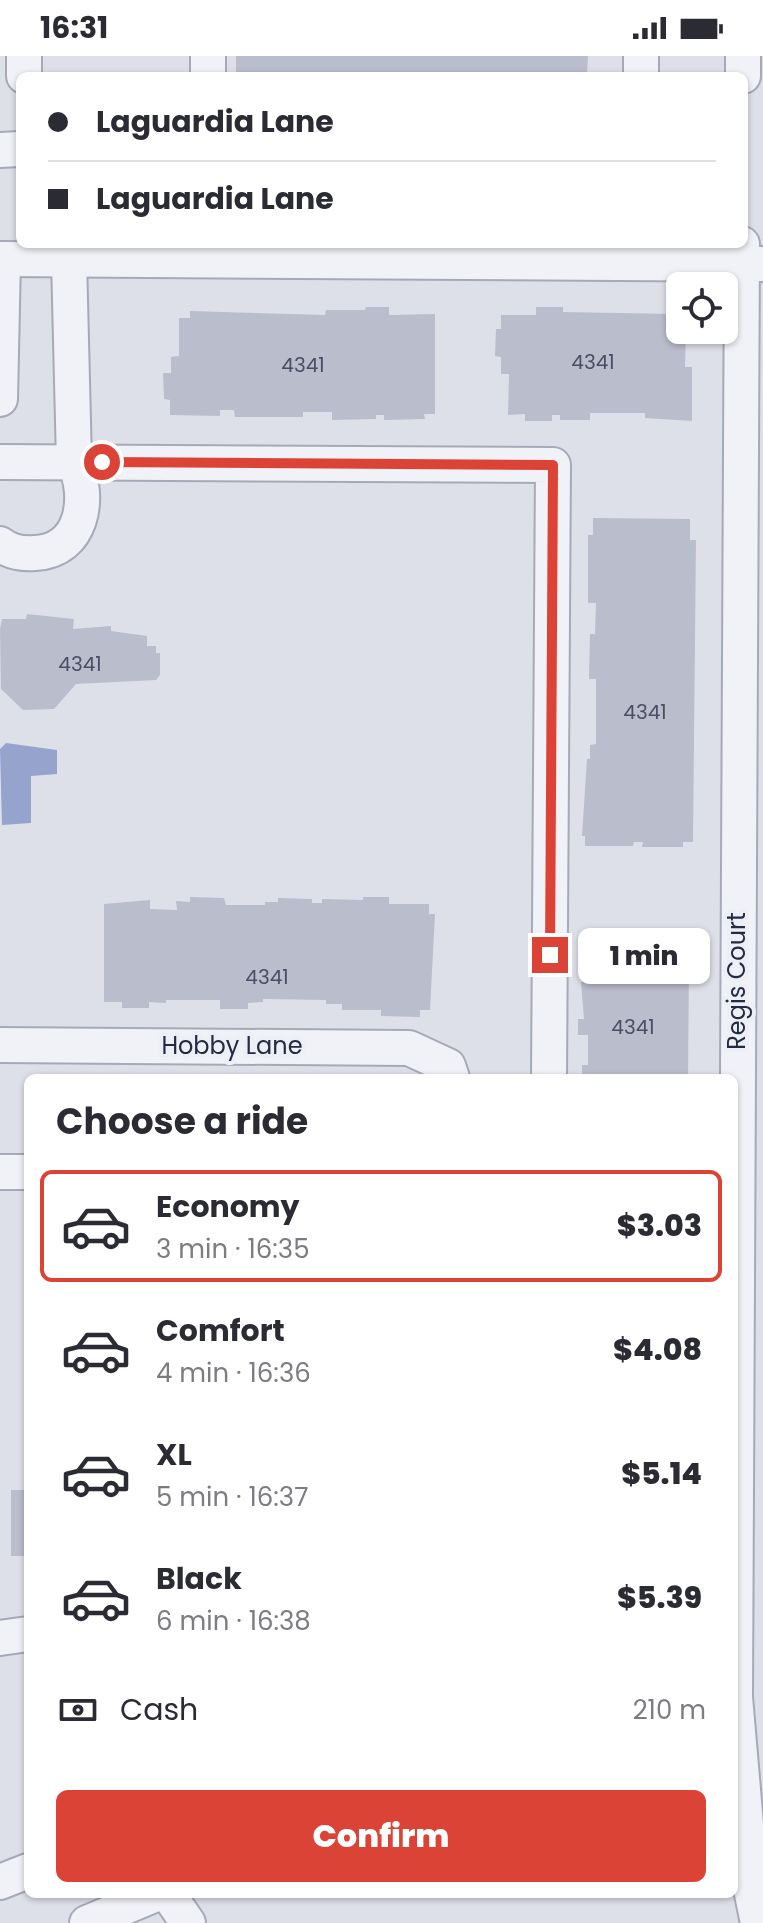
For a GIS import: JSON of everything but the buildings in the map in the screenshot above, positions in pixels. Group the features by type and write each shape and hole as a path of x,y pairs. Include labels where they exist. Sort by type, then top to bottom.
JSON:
{"street":[{"path":"0,399 1,259 210,252 749,257"},
{"name":"Regis Court","path":"738,1556 750,1131 749,257"},
{"path":"58,462 69,259"},
{"path":"0,462 553,465 549,1074"},
{"path":"0,544 7,550 44,553 63,545 78,526 84,502 83,481 58,462"},
{"name":"Hobby Lane","path":"0,1045 409,1048 448,1066 451,1074"},
{"path":"0,1172 24,1172"},
{"path":"0,1638 24,1635"},
{"path":"738,1697 763,1696"},
{"name":"Regis Court","path":"738,1720 746,1766 752,1894 758,1923"},
{"path":"0,1882 24,1873"},
{"path":"87,1923 146,1898"},
{"path":"171,1898 188,1923"}],"water":[{"path":"6,743 57,750 57,774 31,776 31,823 2,825 0,749"}],"route":[{"path":"102,462 553,465 550,955"}]}
